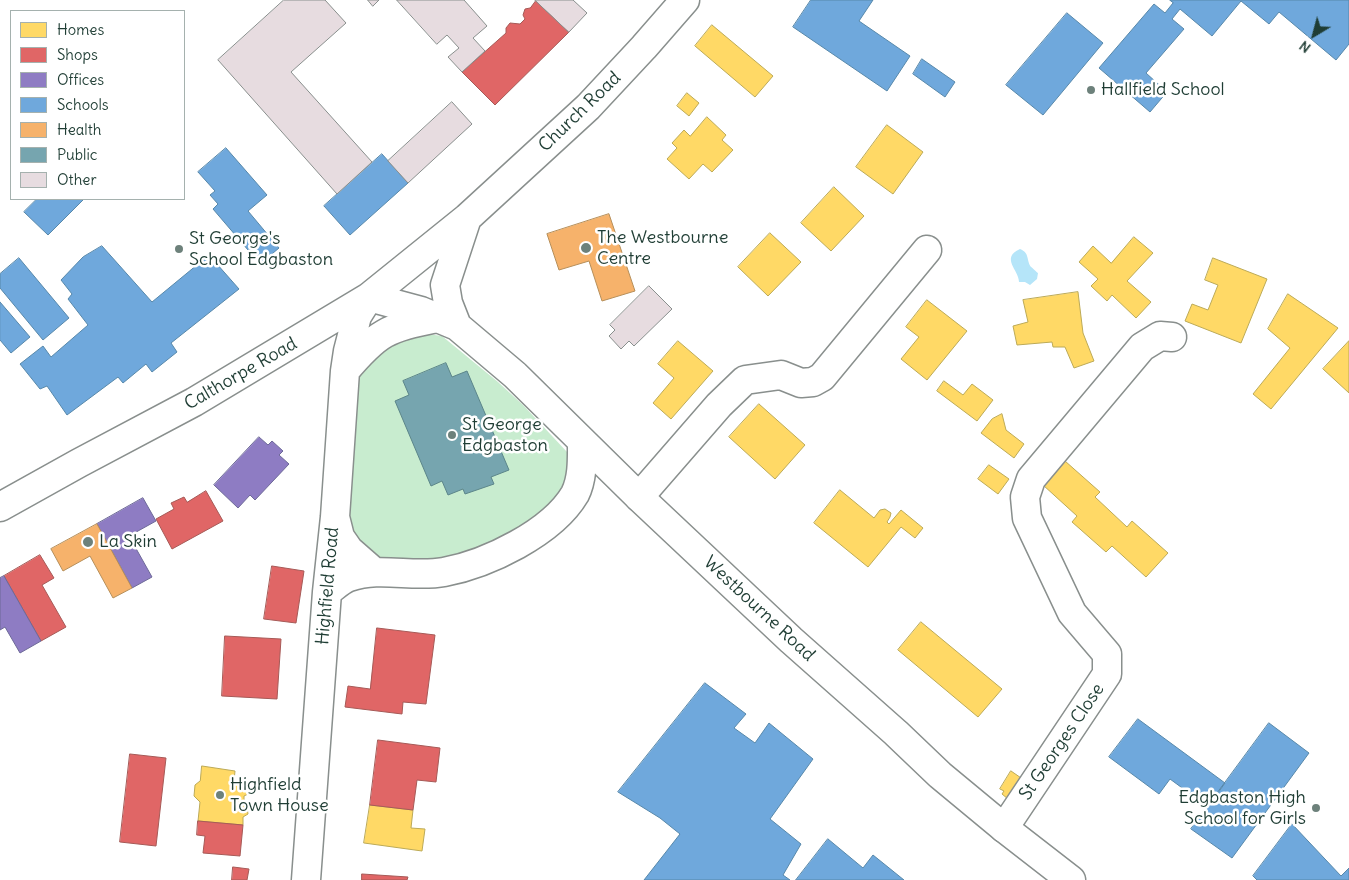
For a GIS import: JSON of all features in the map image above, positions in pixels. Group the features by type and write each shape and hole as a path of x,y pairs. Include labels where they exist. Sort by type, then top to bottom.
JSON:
{"main road":[{"name":"Church Road","path":"467,218 588,107 685,0"},
{"name":"Calthorpe Road","path":"0,507 79,462 194,402 369,297 467,218"},
{"path":"447,322 448,303 445,285 467,218"},
{"path":"639,497 719,404 744,380 781,375 801,382 813,382 822,377 927,250"},
{"path":"369,297 408,307 447,322"},
{"name":"Highfield Road","path":"306,880 345,371 357,316 369,297"},
{"path":"345,371 364,347 379,335 410,323 447,322"},
{"name":"Westbourne Road","path":"447,322 514,375 639,497 940,775 1071,880"},
{"name":"St Georges Close","path":"1004,828 1107,674 1107,654 1072,613 1027,518 1025,497 1031,479 1122,383 1142,347 1160,336 1172,337"},
{"path":"327,592 347,578 373,571 397,573 443,572 485,560 519,545 562,512 576,492 582,470 582,441"},
{"path":"335,517 340,537 349,550 373,571"}],"green space":[{"path":"420,333 442,336 523,405 568,453 568,472 563,491 543,515 520,530 482,547 440,560 386,565 357,550 345,510 356,378 365,358 392,341"}],"water":[{"path":"1020,249 1027,255 1031,267 1038,273 1037,279 1030,285 1025,282 1019,282 1012,264 1011,256"}],"building: Homes":[{"path":"712,25 773,76 755,97 695,46"},
{"path":"687,93 699,103 689,116 677,106"},
{"path":"707,117 726,135 722,140 733,150 712,172 703,164 689,179 667,159 677,148 672,143 684,130 690,136"},
{"path":"887,125 923,152 893,194 856,167"},
{"path":"834,187 864,216 831,251 801,223"},
{"path":"770,233 801,262 768,296 738,267"},
{"path":"1134,237 1153,253 1127,281 1151,302 1136,318 1112,295 1107,301 1091,286 1098,279 1079,262 1093,246 1111,263"},
{"path":"1213,258 1267,279 1241,343 1185,321 1192,304 1208,310 1218,285 1205,280"},
{"path":"1078,292 1083,333 1094,361 1074,368 1065,347 1053,347 1052,342 1017,345 1013,326 1028,322 1023,300"},
{"path":"1288,294 1338,328 1271,409 1253,394 1290,348 1268,329"},
{"path":"927,300 967,331 927,380 901,359 919,337 906,327"},
{"path":"678,341 713,371 671,419 653,403 674,378 658,364"},
{"path":"1349,341 1349,393 1323,369"},
{"path":"944,381 963,395 972,384 993,400 977,421 937,391"},
{"path":"759,404 805,445 775,479 729,437"},
{"path":"1002,414 1006,430 1024,444 1014,458 981,433 992,419"},
{"path":"1065,461 1100,492 1095,497 1127,527 1132,521 1168,553 1146,577 1112,546 1106,552 1072,522 1077,516 1043,485"},
{"path":"989,465 1009,479 998,494 978,479"},
{"path":"840,490 874,518 880,510 885,509 891,513 887,522 889,524 901,510 923,528 915,538 901,527 868,567 814,523"},
{"path":"921,622 1002,689 978,717 898,650"},
{"name":"Highfield Town House","path":"202,766 235,771 234,781 245,782 245,786 249,788 248,794 244,796 244,804 247,807 248,814 243,817 243,825 198,821 200,802 194,796 195,785 200,781"},
{"path":"1011,771 1024,780 1008,799 1002,794 1004,791 1000,789"},
{"path":"370,805 413,810 411,828 425,829 422,851 364,843"}],"building: Shops":[{"path":"536,1 569,32 495,105 462,72 506,33 506,28 510,23 520,24 525,19 523,15 525,9 530,8"},
{"path":"206,491 223,521 172,549 156,519 174,509 171,503 184,497 187,502"},
{"path":"40,555 54,578 42,585 66,627 41,641 4,576"},
{"path":"272,566 304,571 296,623 264,619"},
{"path":"377,628 435,635 426,704 403,702 402,714 345,707 348,686 370,689"},
{"path":"225,636 281,639 277,699 222,696"},
{"path":"378,740 440,748 436,782 417,780 413,810 370,805"},
{"path":"130,754 166,758 156,846 120,842"},
{"path":"198,821 243,825 240,856 203,853 205,836 197,835"},
{"path":"233,867 249,869 247,880 232,880"},
{"path":"362,874 408,877 407,880 362,880"}],"building: Offices":[{"path":"259,437 268,445 272,441 283,451 279,455 289,464 255,500 250,495 238,508 214,485"},
{"path":"143,498 156,521 129,536 152,577 132,588 97,524"},
{"path":"4,576 41,641 20,653 5,627 0,630 0,578"}],"building: Schools":[{"path":"811,0 873,0 859,21 910,56 887,91 793,27"},
{"path":"1170,0 1349,0 1349,44 1336,60 1279,12 1269,24 1241,1 1212,36 1180,9 1172,19 1184,29 1146,73 1167,92 1150,112 1099,68 1154,4 1165,13 1173,3"},
{"path":"1067,13 1103,43 1043,115 1006,85"},
{"path":"922,59 955,82 945,97 913,74"},
{"path":"226,148 267,195 248,211 279,248 260,264 213,209 218,204 210,195 215,191 198,172"},
{"path":"382,154 408,183 350,235 324,206"},
{"path":"36,200 83,200 48,235 24,212"},
{"path":"102,246 152,302 209,255 239,289 171,343 177,352 152,372 146,364 123,383 118,377 67,415 47,386 40,389 20,364 43,346 51,357 88,325 68,299 72,294 61,280 83,257"},
{"path":"19,258 69,318 43,340 0,288 0,274"},
{"path":"0,302 30,337 11,353 0,340"},
{"path":"705,683 746,714 734,728 755,743 769,723 813,759 770,819 801,844 783,875 790,880 644,880 680,834 660,818 618,792"},
{"path":"1138,719 1225,783 1208,807 1170,779 1159,794 1109,757"},
{"path":"1269,723 1309,753 1232,858 1191,829"},
{"path":"1292,824 1341,876 1349,868 1349,880 1257,880 1253,876"},
{"path":"828,839 863,868 873,855 904,880 796,880"}],"building: Health":[{"name":"The Westbourne Centre","path":"609,214 635,291 602,301 589,261 559,270 547,234"},
{"path":"97,524 132,588 113,598 90,556 63,571 51,549"}],"building: Public":[{"name":"St George Edgbaston","path":"446,363 452,377 467,371 509,470 491,477 494,484 465,494 463,489 448,495 442,481 431,486 395,401 409,395 403,381"}],"building: Other":[{"path":"284,0 325,0 346,23 291,72 372,162 337,194 218,60"},
{"path":"368,0 379,0 373,6"},
{"path":"397,0 464,0 487,26 473,38 485,51 462,72 448,57 459,48 447,35 437,44"},
{"path":"535,0 573,0 587,13 569,32"},
{"path":"452,102 472,124 408,183 388,161"},
{"path":"649,286 672,309 634,346 629,341 621,349 609,336 615,330 610,325"}],"place":[{"name":"Hallfield School","path":"1091,90"},
{"name":"The Westbourne Centre","path":"586,248"},
{"name":"St George's School Edgbaston","path":"179,249"},
{"name":"St George Edgbaston","path":"452,435"},
{"name":"La Skin","path":"88,542"},
{"name":"Highfield Town House","path":"220,795"},
{"name":"Edgbaston High School for Girls","path":"1316,808"}]}
